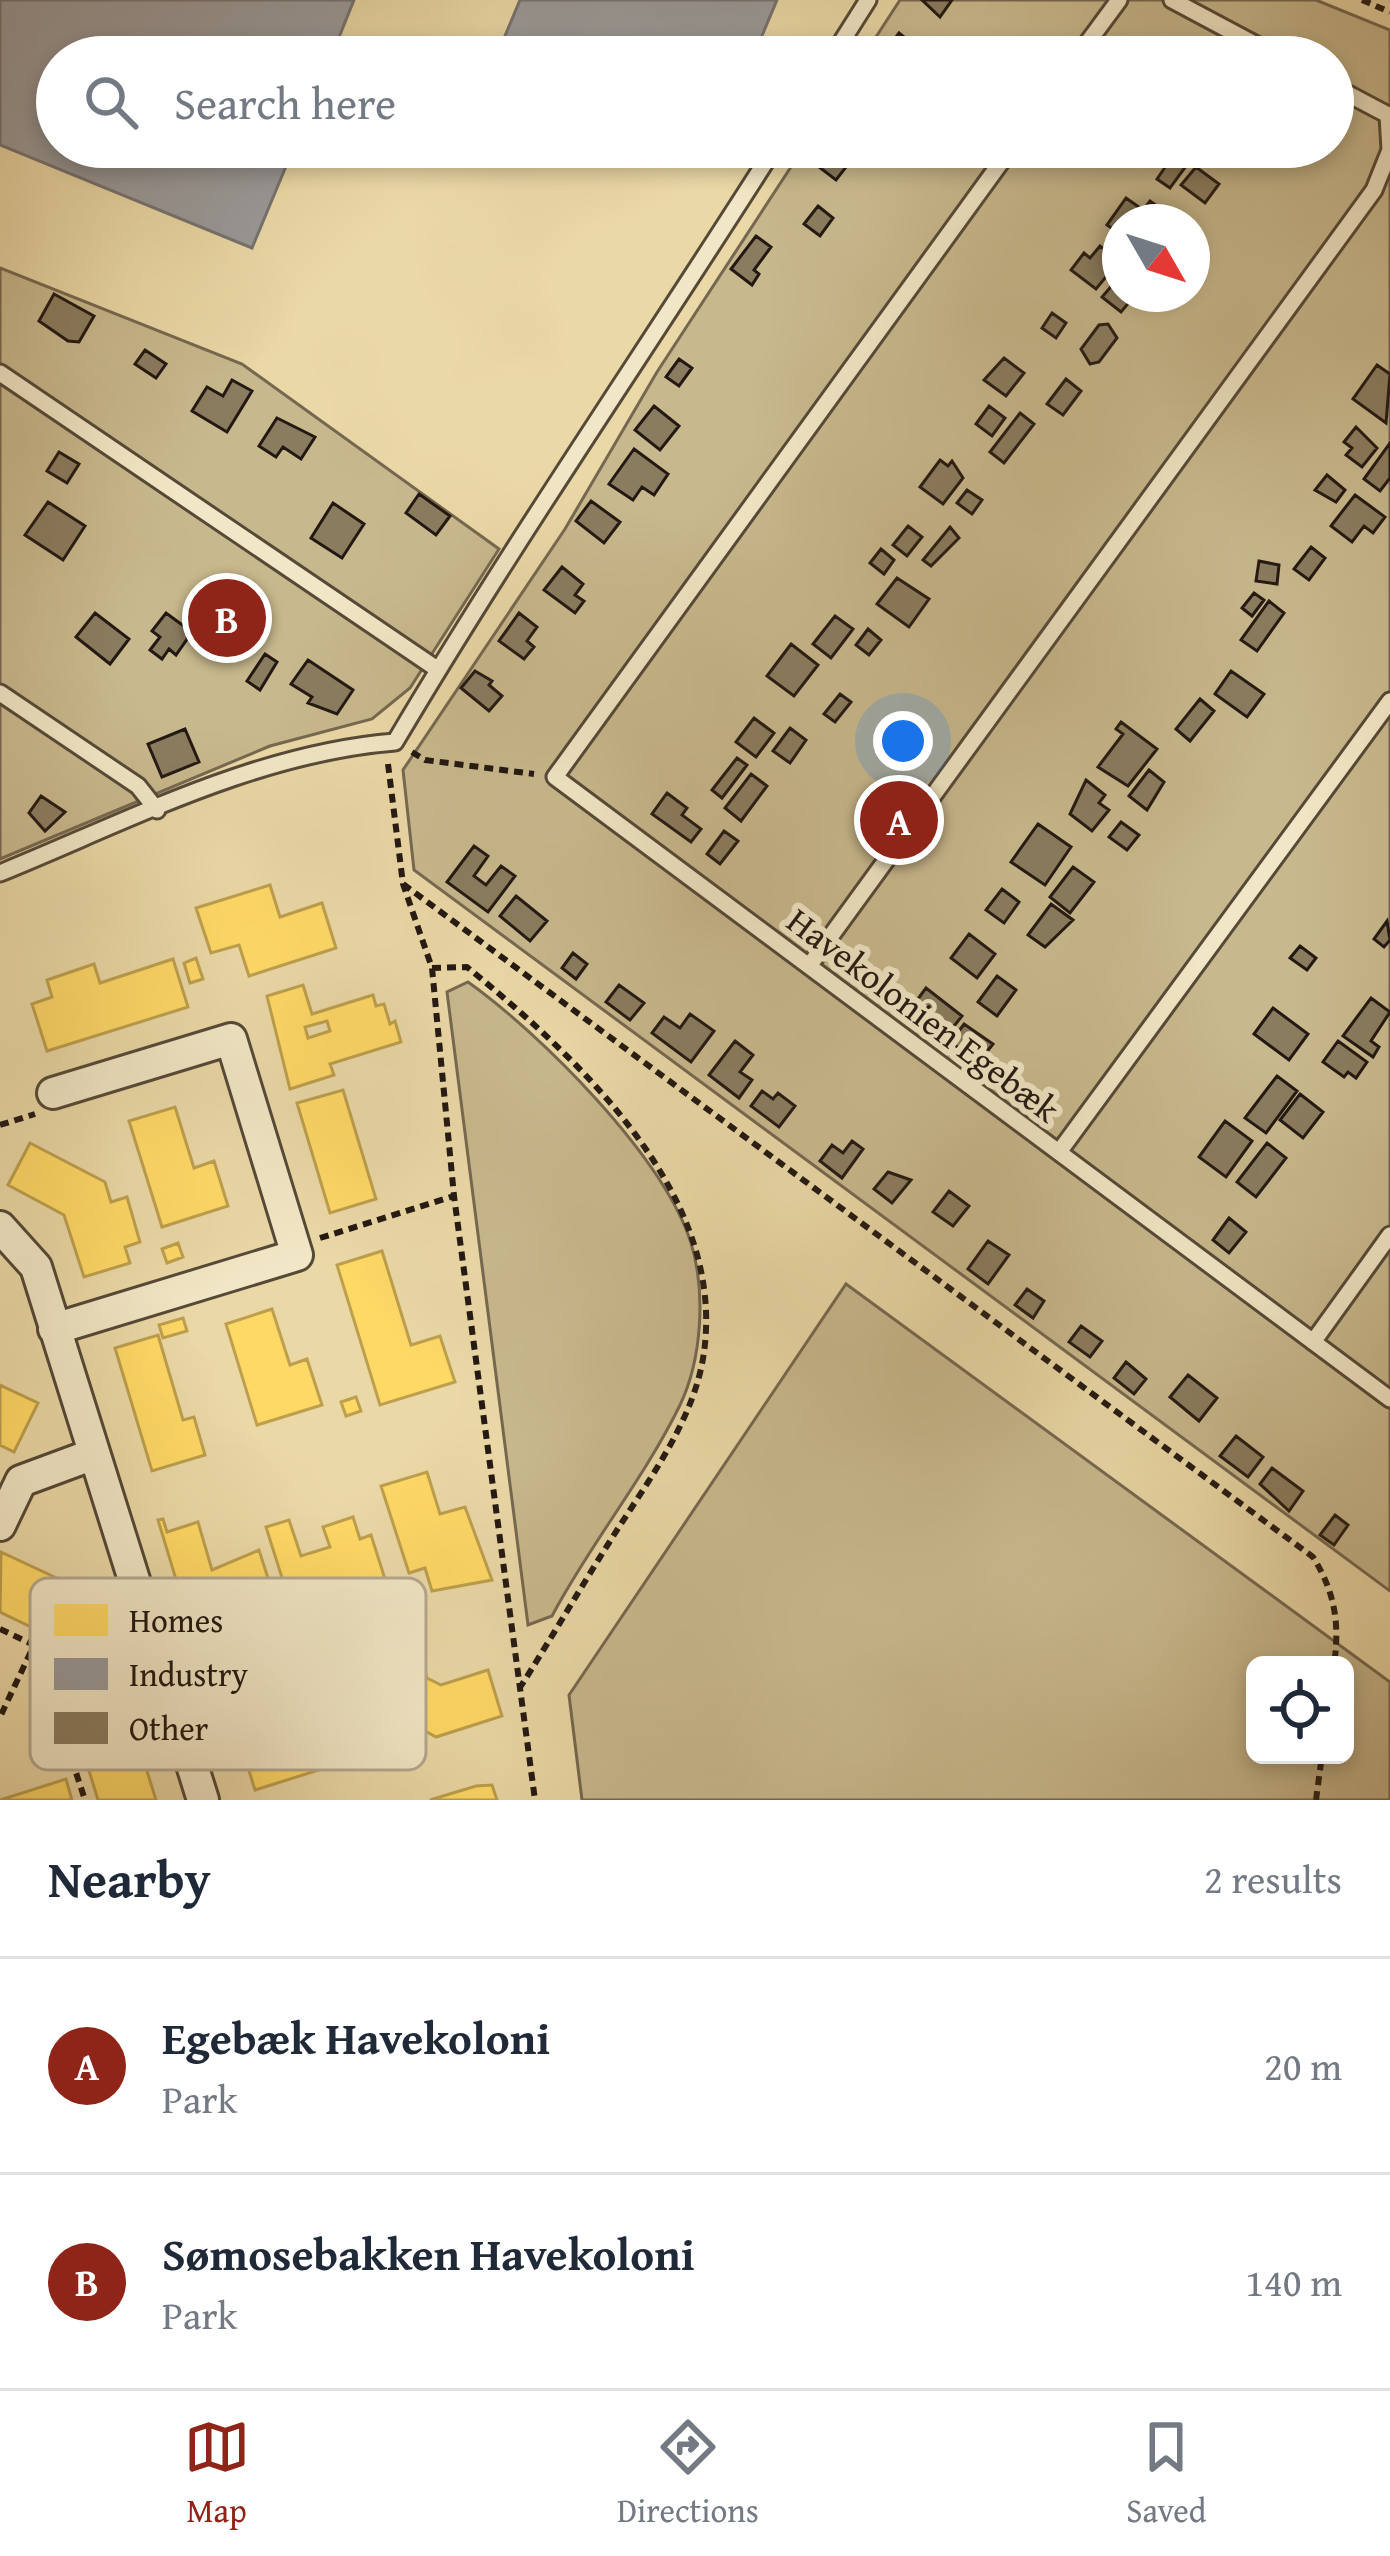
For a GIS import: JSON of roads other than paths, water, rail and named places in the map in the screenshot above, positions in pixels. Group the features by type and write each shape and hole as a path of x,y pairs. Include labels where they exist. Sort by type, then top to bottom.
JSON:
{"street":[{"path":"53,1093 231,1039 297,1256 54,1329"},
{"path":"0,1227 37,1267 134,1578"},
{"path":"4,1505 21,1481 94,1454"},
{"path":"194,1770 203,1800"}],"lane":[{"path":"845,36 868,0"},
{"path":"1092,36 1119,0"},
{"path":"1172,0 1240,36"},
{"path":"809,966 1374,190 1390,150 1389,115 1354,97"},
{"path":"0,873 309,752 394,742 509,549 631,374 762,168"},
{"name":"Havekolonien Egebæk","path":"997,168 555,777 1390,1399"},
{"path":"0,373 437,669"},
{"path":"0,694 138,786 157,809"},
{"path":"1059,1152 1390,701"},
{"path":"1313,1342 1390,1235"}],"place":[{"name":"Sømosebakken Havekoloni","path":"227,618"},
{"name":"Egebæk Havekoloni","path":"899,820"}]}
